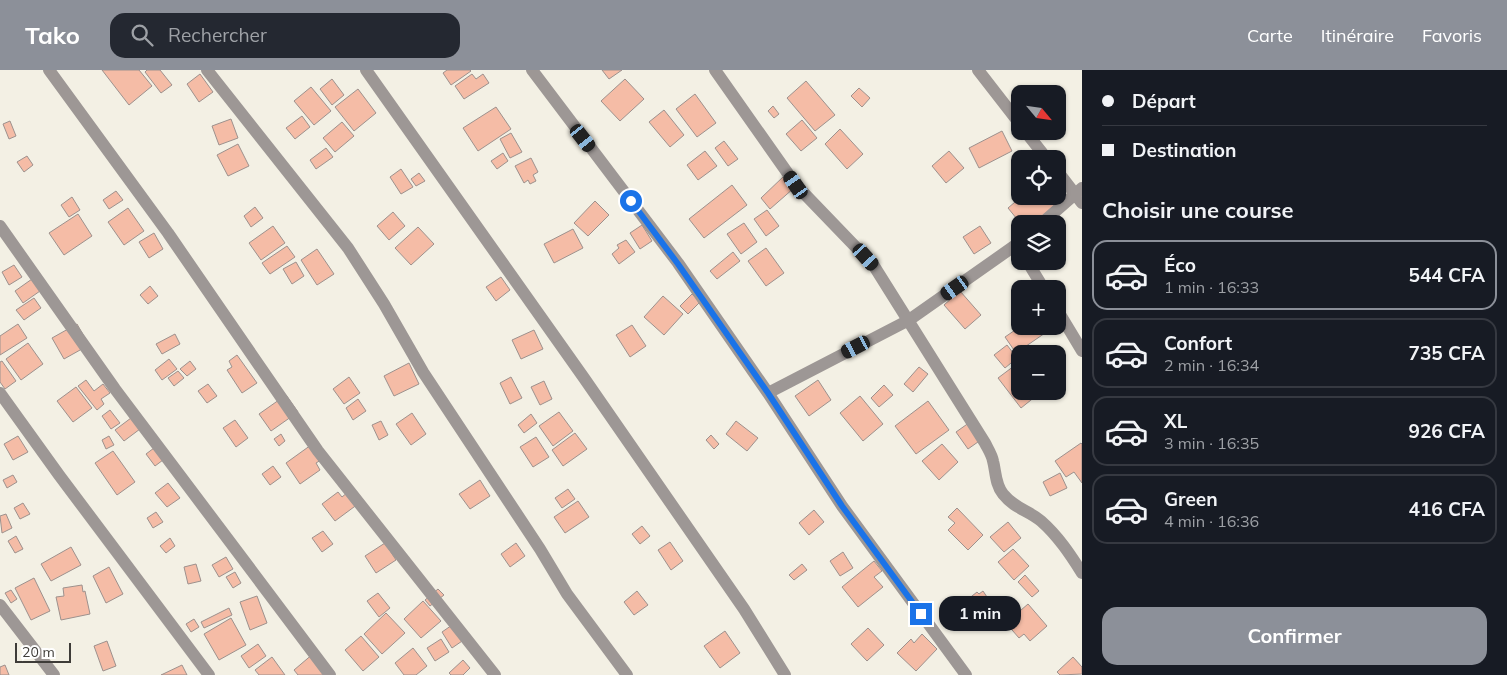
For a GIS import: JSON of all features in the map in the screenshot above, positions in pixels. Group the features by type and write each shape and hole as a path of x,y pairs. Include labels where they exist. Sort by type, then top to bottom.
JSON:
{"street":[{"path":"49,70 168,233 318,451 495,675"},
{"path":"207,70 348,248 384,304 423,372 567,594 627,675"},
{"path":"366,70 584,378 733,593 785,675"},
{"path":"532,70 678,264 768,393 842,506 966,675"},
{"path":"715,70 796,185 874,266 985,443 993,459 997,484 1002,493 1014,505 1038,519 1052,532 1082,573"},
{"path":"978,70 1011,112"},
{"path":"1053,215 1080,195 1066,180"},
{"path":"0,226 115,389 330,675"},
{"path":"768,393 909,320 1011,251"},
{"path":"1066,325 1082,352"},
{"path":"0,393 64,483 209,675"},
{"path":"0,605 54,675"}],"building":[{"path":"102,70 139,70 152,86 129,105"},
{"path":"147,70 160,70 172,85 161,93 145,72"},
{"path":"447,70 471,71 451,85 443,73"},
{"path":"602,70 622,70 609,79"},
{"path":"200,74 213,92 199,102 187,84"},
{"path":"472,74 476,79 483,74 489,83 464,99 455,86"},
{"path":"332,79 344,95 332,105 320,89"},
{"path":"625,79 644,99 620,121 601,101"},
{"path":"806,81 835,115 815,131 787,98"},
{"path":"311,87 331,111 314,125 294,101"},
{"path":"859,88 870,98 862,107 851,96"},
{"path":"358,89 376,113 354,131 335,107"},
{"path":"695,94 716,123 697,137 676,109"},
{"path":"773,106 779,114 774,118 768,111"},
{"path":"496,107 511,129 478,151 463,128"},
{"path":"664,110 684,135 670,147 649,122"},
{"path":"302,116 310,127 295,139 286,128"},
{"path":"231,119 238,138 219,145 212,126"},
{"path":"802,120 817,138 801,151 786,134"},
{"path":"10,121 16,136 9,139 3,124"},
{"path":"342,122 354,136 335,152 323,138"},
{"path":"840,129 863,154 847,169 825,144"},
{"path":"1002,131 1012,150 979,168 969,148"},
{"path":"511,133 522,152 510,158 500,139"},
{"path":"724,141 738,159 728,166 715,148"},
{"path":"238,144 249,166 228,176 217,155"},
{"path":"326,148 333,157 316,169 310,160"},
{"path":"705,151 717,166 698,180 687,165"},
{"path":"949,151 964,168 946,183 932,166"},
{"path":"503,153 508,161 497,169 491,161"},
{"path":"27,156 33,165 24,172 17,162"},
{"path":"531,158 538,172 533,175 536,181 530,184 528,180 524,183 515,166"},
{"path":"401,169 413,187 401,194 390,177"},
{"path":"419,173 425,181 416,186 411,179"},
{"path":"784,176 794,188 770,209 761,198"},
{"path":"732,185 747,205 704,238 689,219"},
{"path":"116,191 123,200 109,209 103,200"},
{"path":"72,197 80,210 69,217 61,205"},
{"path":"595,201 609,215 588,236 574,223"},
{"path":"1012,205 1060,205 1048,215 1014,215 1008,208"},
{"path":"255,207 263,218 251,227 244,216"},
{"path":"128,208 144,231 124,245 108,222"},
{"path":"767,210 779,226 766,236 754,219"},
{"path":"393,212 405,226 389,240 377,226"},
{"path":"78,214 92,236 64,255 49,233"},
{"path":"744,223 757,242 741,254 727,234"},
{"path":"642,225 652,241 640,249 630,233"},
{"path":"273,226 285,243 261,260 249,243"},
{"path":"980,226 991,243 974,254 963,237"},
{"path":"418,227 434,244 411,265 395,248"},
{"path":"573,229 583,248 554,263 544,244"},
{"path":"154,233 163,249 149,258 139,242"},
{"path":"626,240 635,252 619,264 612,254 619,248 617,245"},
{"path":"287,246 295,257 270,274 262,263"},
{"path":"766,248 784,273 766,286 748,261"},
{"path":"317,249 334,274 317,285 301,260"},
{"path":"733,252 740,261 717,279 710,271"},
{"path":"296,262 304,276 292,284 283,269"},
{"path":"14,265 22,277 9,285 2,272"},
{"path":"501,277 510,290 496,301 486,287"},
{"path":"32,279 40,291 23,303 15,291"},
{"path":"150,286 158,296 148,304 140,295"},
{"path":"960,291 981,315 965,329 944,305"},
{"path":"692,294 700,302 688,314 680,306"},
{"path":"663,296 683,314 664,335 644,317"},
{"path":"34,298 41,308 24,320 16,310"},
{"path":"18,324 27,338 0,355 0,336"},
{"path":"77,324 89,345 64,359 52,338"},
{"path":"632,325 646,346 630,357 616,335"},
{"path":"534,330 543,349 521,359 512,340"},
{"path":"1011,333 1011,335 1042,335 1028,345 1011,346 1005,337"},
{"path":"175,334 180,344 162,354 156,344"},
{"path":"28,343 43,364 21,380 6,359"},
{"path":"1007,345 1011,350 1011,363 1005,368 994,355"},
{"path":"237,355 257,383 242,393 227,370 232,367 229,361"},
{"path":"169,359 177,369 162,380 155,370"},
{"path":"2,361 16,381 5,389 0,382 0,362"},
{"path":"190,361 196,369 187,376 180,369"},
{"path":"409,363 419,384 394,396 384,376"},
{"path":"919,367 928,374 913,392 904,384"},
{"path":"1011,368 1011,395 998,378"},
{"path":"178,371 184,378 174,386 168,378"},
{"path":"349,377 360,393 344,404 333,389"},
{"path":"511,377 522,398 510,404 500,383"},
{"path":"86,380 94,391 103,384 110,393 101,399 104,404 97,410 78,386"},
{"path":"818,380 831,400 809,416 795,396"},
{"path":"544,381 552,399 540,405 531,387"},
{"path":"208,384 217,396 207,403 198,391"},
{"path":"884,385 893,395 879,407 871,398"},
{"path":"76,387 92,408 73,422 57,401"},
{"path":"286,395 298,412 271,431 259,414"},
{"path":"860,396 883,424 863,441 840,413"},
{"path":"358,399 366,411 353,420 346,408"},
{"path":"1015,400 1031,400 1021,408"},
{"path":"928,401 949,430 916,454 895,426"},
{"path":"110,410 120,423 111,429 102,416"},
{"path":"559,412 573,431 553,446 539,426"},
{"path":"412,413 426,434 411,445 396,424"},
{"path":"531,414 537,423 524,433 518,425"},
{"path":"131,418 140,429 124,441 115,430"},
{"path":"235,420 248,438 236,447 223,428"},
{"path":"973,420 985,437 968,449 956,432"},
{"path":"381,421 388,435 379,440 372,425"},
{"path":"736,421 758,438 747,451 726,434"},
{"path":"575,433 587,449 563,466 552,450"},
{"path":"281,434 285,441 279,446 274,439"},
{"path":"711,435 719,444 714,449 706,440"},
{"path":"18,436 28,452 13,460 4,444"},
{"path":"109,436 114,445 106,449 102,440"},
{"path":"536,437 549,457 533,467 520,447"},
{"path":"1081,443 1082,483 1074,472 1066,477 1055,461"},
{"path":"942,444 958,462 939,480 922,461"},
{"path":"158,445 167,457 155,466 146,454"},
{"path":"311,445 321,460 316,463 320,470 300,484 286,463"},
{"path":"113,451 135,482 117,495 95,463"},
{"path":"273,466 281,477 270,485 262,474"},
{"path":"1060,473 1067,488 1050,496 1043,482"},
{"path":"13,475 17,482 7,488 3,480"},
{"path":"480,480 490,496 470,509 459,494"},
{"path":"168,483 180,498 167,507 155,493"},
{"path":"568,489 575,499 562,508 555,498"},
{"path":"338,492 342,497 348,492 358,504 335,521 322,504"},
{"path":"578,501 589,517 565,533 554,517"},
{"path":"23,503 30,514 20,519 14,508"},
{"path":"957,508 983,535 968,550 948,530 955,523 948,517"},
{"path":"814,510 824,522 809,535 799,523"},
{"path":"156,512 163,522 153,528 147,518"},
{"path":"6,514 12,528 2,533 0,516"},
{"path":"1008,522 1021,538 1004,552 990,537"},
{"path":"642,526 650,536 640,544 632,534"},
{"path":"323,531 333,544 322,552 312,538"},
{"path":"16,536 23,549 15,553 8,541"},
{"path":"170,538 175,546 166,553 160,546"},
{"path":"670,542 683,561 671,570 658,550"},
{"path":"385,543 396,560 376,573 365,556"},
{"path":"516,543 525,556 510,567 501,554"},
{"path":"71,547 81,565 51,581 41,564"},
{"path":"1013,549 1029,566 1014,580 998,562"},
{"path":"843,552 853,568 840,576 830,561"},
{"path":"226,557 233,569 219,577 212,565"},
{"path":"874,561 882,571 874,577 883,587 858,607 842,587"},
{"path":"196,564 201,581 188,584 184,567"},
{"path":"802,564 807,570 794,580 789,575"},
{"path":"109,567 123,594 106,603 93,576"},
{"path":"235,572 241,583 233,588 226,577"},
{"path":"1025,575 1039,591 1032,597 1018,582"},
{"path":"34,578 50,611 31,620 15,588"},
{"path":"82,585 90,614 61,620 56,597 64,596 63,588"},
{"path":"438,589 444,595 430,606 425,600"},
{"path":"11,590 17,599 11,603 5,593"},
{"path":"637,591 648,605 634,615 624,602"},
{"path":"983,591 987,597 969,612 962,604 977,592 979,594"},
{"path":"378,593 390,608 379,617 367,601"},
{"path":"257,596 267,623 250,630 240,602"},
{"path":"423,601 441,621 421,638 404,619"},
{"path":"1028,604 1047,626 1030,641 1024,634 1019,638 1006,623"},
{"path":"229,608 232,615 204,628 201,622"},
{"path":"386,613 405,633 382,654 364,634"},
{"path":"231,618 246,645 219,660 204,634"},
{"path":"194,619 199,627 191,632 186,624"},
{"path":"455,623 465,639 452,648 442,632"},
{"path":"868,628 884,645 867,661 851,644"},
{"path":"725,631 740,653 720,668 704,646"},
{"path":"922,634 937,649 916,671 897,653 911,639 914,643"},
{"path":"361,636 379,657 363,671 345,650"},
{"path":"441,639 449,652 435,661 427,648"},
{"path":"107,641 116,666 103,671 94,646"},
{"path":"258,644 266,656 249,668 241,656"},
{"path":"413,648 427,666 416,675 404,675 395,663"},
{"path":"314,653 332,675 298,675 294,670"},
{"path":"272,657 285,675 259,675 255,670"},
{"path":"1073,657 1082,667 1082,674 1060,675 1057,672"},
{"path":"463,660 470,668 463,675 451,675 449,673"},
{"path":"5,665 9,675 0,675 0,667"},
{"path":"182,665 187,675 161,675"}],"route":[{"path":"631,201 678,264 768,393 842,506 921,614"}]}
